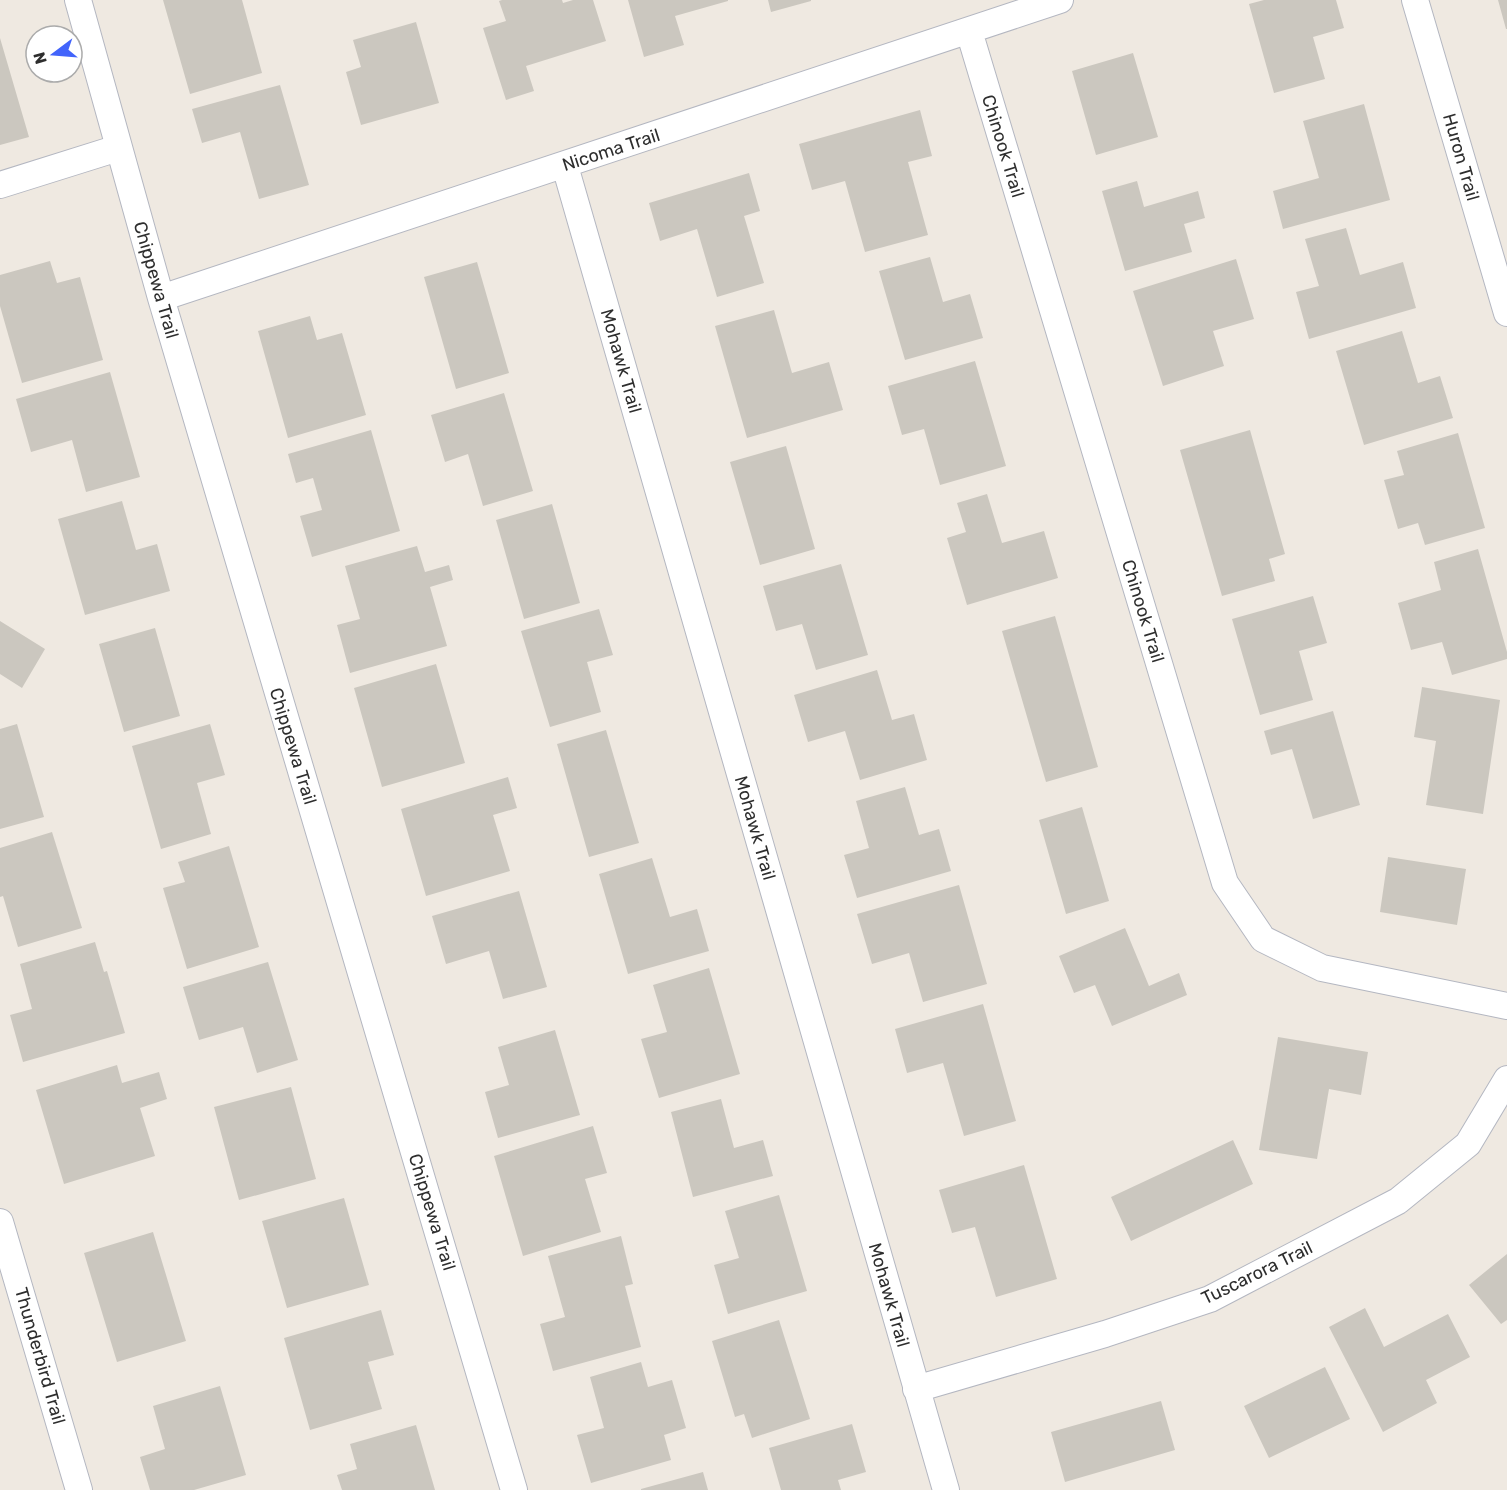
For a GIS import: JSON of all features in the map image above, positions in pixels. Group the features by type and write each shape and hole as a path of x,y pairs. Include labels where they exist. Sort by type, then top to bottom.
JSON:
{"street":[{"name":"Chippewa Trail","path":"78,0 161,298 514,1490"},
{"name":"Nicoma Trail","path":"161,298 565,166 1060,0"},
{"name":"Huron Trail","path":"1415,0 1507,313"},
{"name":"Chinook Trail","path":"969,31 1225,883 1263,939 1322,968 1507,1006"},
{"path":"0,185 118,148"},
{"name":"Mohawk Trail","path":"565,166 946,1490"},
{"name":"Tuscarora Trail","path":"916,1389 1105,1334 1210,1299 1398,1201 1468,1144 1507,1079"},
{"name":"Thunderbird Trail","path":"0,1222 79,1490"}],"building":[{"path":"163,0 242,0 262,73 190,94"},
{"path":"562,0 563,3 573,0 593,0 606,41 526,66 534,91 506,100 483,28 506,21 499,1"},
{"path":"628,0 728,1 675,16 684,45 644,57"},
{"path":"768,0 811,0 811,1 771,12"},
{"path":"1264,0 1336,0 1344,28 1313,37 1325,79 1274,93 1249,4"},
{"path":"1498,0 1507,0 1507,29 1506,29"},
{"path":"416,22 439,103 361,125 346,72 361,67 353,40"},
{"path":"0,38 29,137 0,145"},
{"path":"1133,53 1158,137 1096,155 1072,71"},
{"path":"280,85 309,185 259,199 240,132 202,143 192,109"},
{"path":"1364,104 1390,200 1283,229 1273,191 1319,178 1303,121"},
{"path":"920,110 932,156 908,162 928,235 865,252 845,181 812,190 799,144"},
{"path":"749,173 760,211 744,216 764,283 717,297 697,229 660,241 649,203"},
{"path":"1137,181 1144,207 1198,191 1205,218 1184,224 1192,252 1125,271 1102,191"},
{"path":"1346,228 1360,275 1403,262 1416,308 1309,339 1296,292 1319,286 1305,239"},
{"path":"930,257 943,302 970,294 983,338 905,360 879,271"},
{"path":"1236,259 1254,319 1213,331 1224,366 1163,386 1133,291"},
{"path":"50,261 57,283 80,277 103,360 22,383 0,306 0,275"},
{"path":"477,262 509,373 456,389 424,277"},
{"path":"774,310 792,373 829,362 843,410 747,438 715,326"},
{"path":"310,316 317,340 342,333 366,415 288,438 258,331"},
{"path":"1402,331 1418,383 1440,376 1453,418 1364,445 1336,351"},
{"path":"975,361 1006,466 940,485 924,429 902,435 888,386"},
{"path":"110,372 140,477 86,492 72,440 31,452 16,399"},
{"path":"504,393 533,491 483,506 468,454 445,462 431,415"},
{"path":"371,430 400,531 312,557 300,516 322,510 313,478 296,483 288,454"},
{"path":"1250,430 1285,554 1269,559 1275,581 1222,596 1180,450"},
{"path":"1458,433 1485,528 1425,545 1418,523 1398,529 1384,480 1404,475 1397,451"},
{"path":"786,446 815,549 760,565 730,462"},
{"path":"987,494 1002,543 1044,531 1058,578 967,605 947,538 966,532 957,503"},
{"path":"122,501 136,550 157,544 170,591 85,615 58,519"},
{"path":"552,504 580,603 524,619 496,520"},
{"path":"417,546 425,572 449,565 453,580 430,587 447,646 350,673 337,625 360,619 345,566"},
{"path":"1478,549 1507,659 1452,675 1442,642 1411,650 1398,603 1441,590 1434,562"},
{"path":"841,564 868,655 816,670 802,624 776,631 763,586"},
{"path":"1313,596 1327,643 1299,651 1313,700 1260,715 1232,619"},
{"path":"599,609 613,655 587,662 601,712 550,727 521,631"},
{"path":"1055,616 1098,767 1046,782 1002,631"},
{"path":"0,621 45,649 22,688 0,674"},
{"path":"155,628 180,716 124,732 99,644"},
{"path":"436,664 465,763 382,787 354,688"},
{"path":"877,670 892,720 914,714 927,760 860,780 845,731 808,742 794,695"},
{"path":"1422,687 1500,700 1483,814 1426,805 1436,741 1414,737"},
{"path":"1333,711 1360,805 1313,819 1292,749 1271,755 1264,731"},
{"path":"17,724 44,817 0,829 0,729"},
{"path":"210,724 225,775 197,783 211,834 161,849 132,746"},
{"path":"606,730 639,843 589,857 557,744"},
{"path":"508,777 517,808 493,815 510,871 426,896 401,809"},
{"path":"905,787 919,835 939,829 951,871 857,898 844,855 869,848 856,801"},
{"path":"1082,807 1109,901 1066,914 1039,820"},
{"path":"52,832 82,928 18,947 3,896 0,897 0,848"},
{"path":"229,846 259,947 187,969 163,888 185,882 178,862"},
{"path":"1388,857 1466,869 1457,925 1380,912"},
{"path":"652,858 670,917 697,909 709,951 628,974 599,874"},
{"path":"959,885 987,984 923,1002 909,953 872,964 857,914"},
{"path":"519,891 547,987 503,999 489,951 446,964 432,916"},
{"path":"1125,928 1149,986 1179,973 1187,995 1112,1026 1095,985 1074,993 1059,956"},
{"path":"95,942 104,972 107,971 125,1033 23,1062 10,1015 32,1009 20,964"},
{"path":"268,962 298,1060 257,1073 243,1027 199,1040 183,987"},
{"path":"709,968 740,1074 659,1098 641,1039 667,1032 653,985"},
{"path":"983,1004 1016,1121 964,1136 943,1063 907,1073 895,1029"},
{"path":"555,1030 580,1115 498,1138 485,1092 509,1085 498,1047"},
{"path":"1278,1037 1368,1052 1361,1095 1329,1089 1317,1159 1259,1150"},
{"path":"117,1065 122,1083 159,1072 167,1099 140,1108 155,1156 64,1184 36,1090"},
{"path":"291,1087 316,1179 239,1200 214,1107"},
{"path":"721,1099 734,1148 763,1140 773,1176 693,1197 671,1112"},
{"path":"593,1126 607,1173 585,1179 601,1232 523,1256 494,1156"},
{"path":"1233,1140 1253,1184 1131,1241 1111,1197"},
{"path":"1024,1165 1057,1279 996,1297 975,1227 952,1233 939,1190"},
{"path":"779,1195 807,1291 728,1314 714,1265 739,1258 725,1211"},
{"path":"344,1198 369,1285 287,1308 262,1221"},
{"path":"153,1232 186,1341 117,1362 84,1253"},
{"path":"621,1236 633,1284 625,1286 641,1347 553,1371 540,1324 565,1317 548,1256"},
{"path":"1507,1254 1507,1320 1501,1324 1469,1285"},
{"path":"1365,1308 1384,1347 1448,1314 1470,1357 1426,1380 1437,1403 1383,1432 1329,1327"},
{"path":"381,1310 394,1355 368,1362 382,1409 310,1430 284,1338"},
{"path":"779,1320 810,1419 752,1438 744,1414 735,1417 712,1341"},
{"path":"641,1362 648,1387 672,1380 686,1428 664,1435 671,1460 591,1483 577,1435 604,1428 590,1377"},
{"path":"1325,1367 1350,1419 1269,1458 1244,1406"},
{"path":"220,1386 246,1475 194,1490 150,1490 140,1457 165,1449 153,1406"},
{"path":"1161,1401 1175,1450 1065,1482 1051,1432"},
{"path":"852,1424 866,1472 838,1480 841,1490 781,1490 769,1448"},
{"path":"416,1425 435,1490 342,1490 337,1475 357,1469 350,1444"},
{"path":"703,1472 708,1490 641,1490 641,1489"}]}
